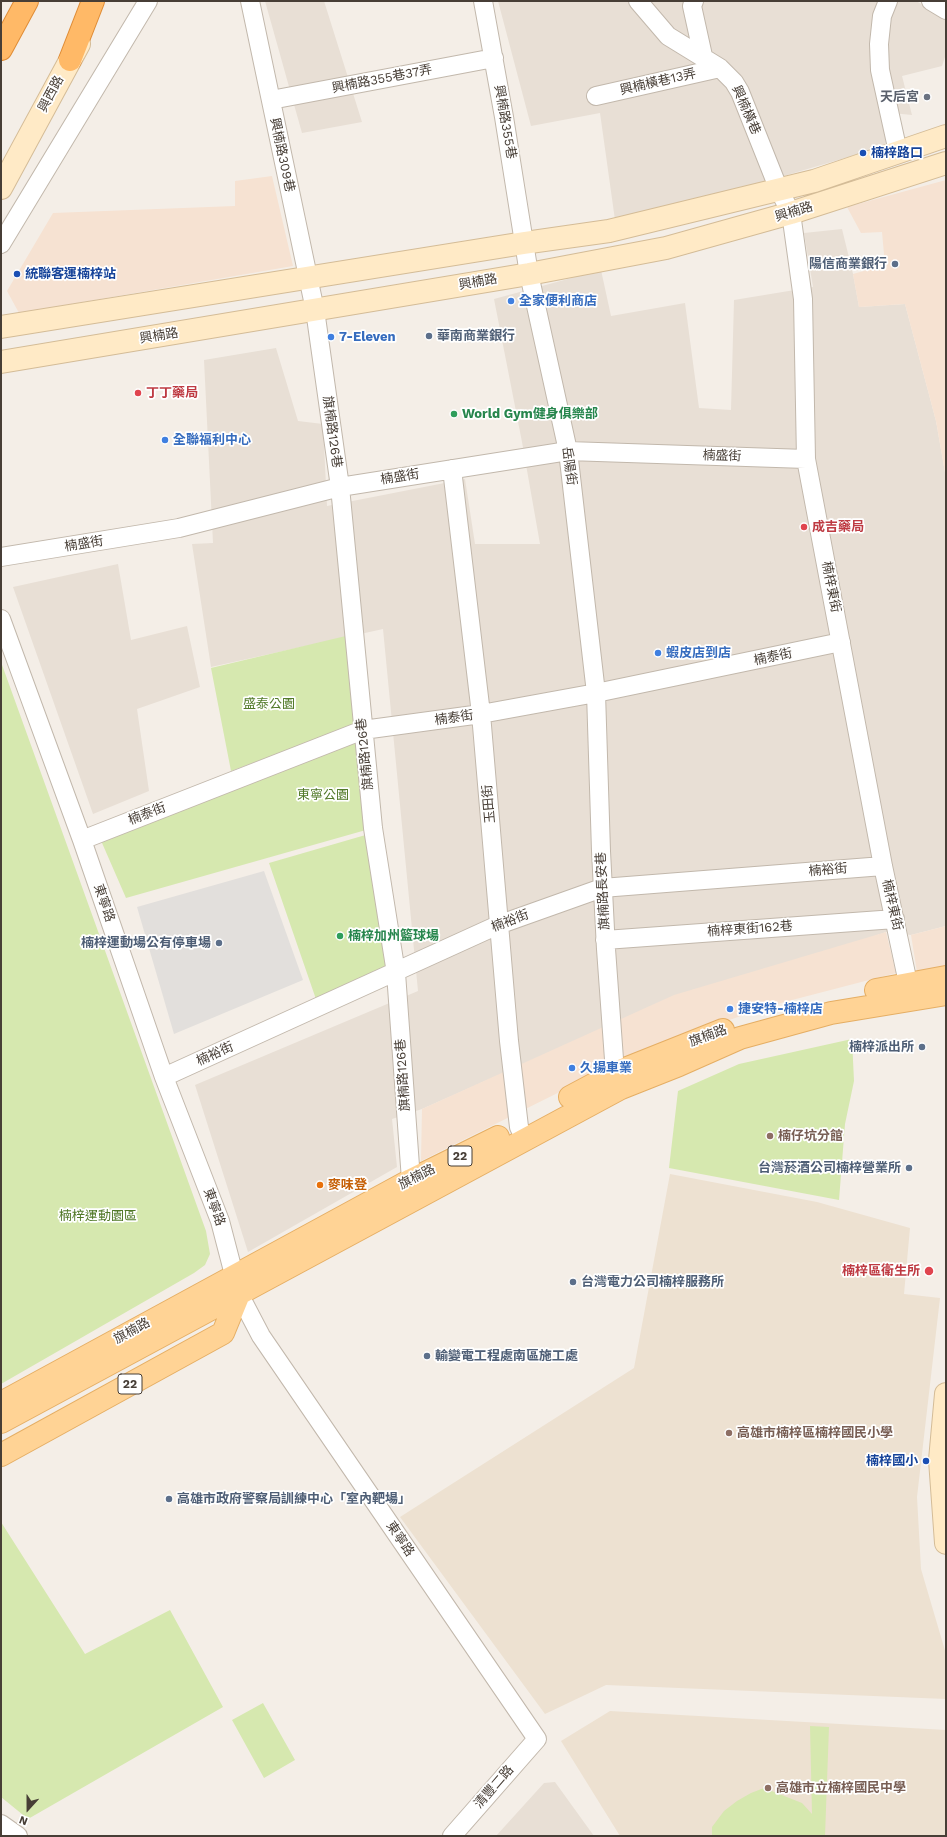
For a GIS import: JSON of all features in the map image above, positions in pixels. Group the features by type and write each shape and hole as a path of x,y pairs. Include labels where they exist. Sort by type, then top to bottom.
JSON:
{"highway":[{"path":"1,49 27,1"},
{"path":"70,60 93,1"}],"main road":[{"name":"旗楠路","path":"1,1422 237,1285 414,1188 522,1133 676,1048 774,1012 908,983 946,977"},
{"name":"旗楠路","path":"618,1081 747,1036 832,1012 946,994"},
{"name":"旗楠路","path":"1,1403 237,1285"},
{"name":"22","path":"1,1455 223,1332 237,1285"}],"street":[{"name":"興西路","path":"1,188 70,60 104,1"},
{"path":"1,244 148,1"},
{"name":"興楠路309巷","path":"250,1 309,279 314,310"},
{"name":"興楠路355巷","path":"483,1 494,58 524,243"},
{"name":"興楠橫巷","path":"638,1 668,36 703,56 720,68 734,82 740,92 779,190"},
{"path":"694,1 692,6 703,56"},
{"path":"888,1 882,16 879,44 880,70 898,152"},
{"path":"931,1 946,10"},
{"name":"興楠路355巷37弄","path":"271,100 494,58"},
{"name":"興楠橫巷13弄","path":"596,96 720,68"},
{"name":"興楠路","path":"1,327 309,279 524,243 609,231 814,181 946,137"},
{"name":"興楠路","path":"1,362 529,274 666,248 790,213 946,163"},
{"name":"楠梓東街","path":"779,190 790,213 803,299 806,459 883,866 908,983"},
{"name":"岳陽街","path":"524,243 529,274 568,451 596,693"},
{"name":"旗楠路126巷","path":"314,310 340,487 362,730 373,828 396,973 414,1188"},
{"name":"楠盛街","path":"1,557 179,528 340,487 568,451 806,459"},
{"name":"玉田街","path":"452,469 481,714 498,925 522,1133"},
{"name":"東寧路","path":"1,619 82,840 164,1077 220,1221 237,1285 261,1336 537,1739"},
{"name":"楠泰街","path":"82,840 362,730 481,714 596,693 841,642"},
{"name":"旗楠路長安巷","path":"596,693 602,888 605,940 618,1081"},
{"name":"楠裕街","path":"164,1077 396,973 498,925 602,888 883,866"},
{"name":"楠梓東街162巷","path":"605,940 895,919"},
{"path":"946,1394 940,1460 946,1543"},
{"name":"清豐二路","path":"452,1836 537,1739"},
{"path":"1,1824 18,1836"}],"shaded area":[{"path":"265,1 324,1 362,122 302,133"},
{"path":"498,1 916,1 946,18 946,54 942,66 902,76 912,115 882,112 886,146 678,207 615,220 600,113 531,126"},
{"path":"272,176 293,266 19,313 7,291 53,213 235,206 235,181"},
{"path":"946,180 946,478 936,421 905,304 859,307 853,274 885,265 882,232 861,233 847,207"},
{"path":"842,229 859,307 905,304 936,421 946,478 946,926 911,935 886,932 535,1059 422,1109 392,1119 397,1167 248,1252 195,1085 418,991 383,629 211,667 192,544 213,543 204,360 276,348 298,421 323,424 327,506 465,479 475,544 540,544 494,299 601,270 611,316 685,303 699,408 731,410 734,300 813,287 804,233"},
{"path":"118,564 131,640 187,626 200,687 137,709 149,791 93,814 13,587"},
{"name":"楠梓運動場公有停車場","path":"264,871 303,980 174,1034 137,907"},
{"path":"946,926 946,967 917,972 911,935"},
{"path":"886,932 896,973 769,1006 642,1051 421,1161 422,1109 674,995"},
{"name":"高雄市楠梓區楠梓國民小學","path":"670,1174 817,1202 910,1228 904,1294 940,1298 917,1497 921,1569 946,1654 946,1699 606,1685 545,1714 400,1517 634,1368"},
{"name":"高雄市立楠梓國民中學","path":"610,1711 946,1730 946,1836 620,1836 561,1741"},
{"path":"555,1782 594,1836 496,1836 544,1783"}],"green space":[{"name":"盛泰公園","path":"350,635 358,724 231,771 211,668"},
{"name":"楠梓運動園區","path":"1,662 206,1231 210,1254 205,1265 194,1273 1,1384"},
{"name":"東寧公園","path":"363,730 373,828 126,898 99,836"},
{"name":"楠梓加州籃球場","path":"369,834 390,970 318,1005 269,863"},
{"path":"852,1039 854,1081 845,1124 839,1200 669,1168 678,1091 739,1064"},
{"path":"1,1522 85,1654 170,1610 223,1707 28,1819 1,1797"},
{"path":"263,1703 295,1760 264,1778 232,1720"},
{"path":"810,1726 829,1727 825,1836 712,1836 712,1827 724,1811 737,1801 764,1788 802,1803 812,1814"}],"place":[{"name":"天后宮","path":"927,97"},
{"name":"楠梓路口","path":"863,153"},
{"name":"陽信商業銀行","path":"895,264"},
{"name":"統聯客運楠梓站","path":"17,274"},
{"name":"全家便利商店","path":"511,301"},
{"name":"華南商業銀行","path":"429,336"},
{"name":"7-Eleven","path":"331,337"},
{"name":"丁丁藥局","path":"138,393"},
{"name":"World Gym健身俱樂部","path":"454,414"},
{"name":"全聯福利中心","path":"165,440"},
{"name":"成吉藥局","path":"804,527"},
{"name":"蝦皮店到店","path":"658,653"},
{"name":"楠梓加州籃球場","path":"340,936"},
{"name":"楠梓運動場公有停車場","path":"219,943"},
{"name":"捷安特-楠梓店","path":"730,1009"},
{"name":"楠梓派出所","path":"922,1047"},
{"name":"久揚車業","path":"572,1068"},
{"name":"楠仔坑分館","path":"770,1136"},
{"name":"台灣菸酒公司楠梓營業所","path":"909,1168"},
{"name":"麥味登","path":"320,1185"},
{"name":"楠梓區衛生所","path":"929,1271"},
{"name":"台灣電力公司楠梓服務所","path":"573,1282"},
{"name":"輸變電工程處南區施工處","path":"427,1356"},
{"name":"高雄市楠梓區楠梓國民小學","path":"729,1433"},
{"name":"楠梓國小","path":"926,1461"},
{"name":"高雄市政府警察局訓練中心「室內靶場」","path":"169,1499"},
{"name":"高雄市立楠梓國民中學","path":"768,1788"}]}
